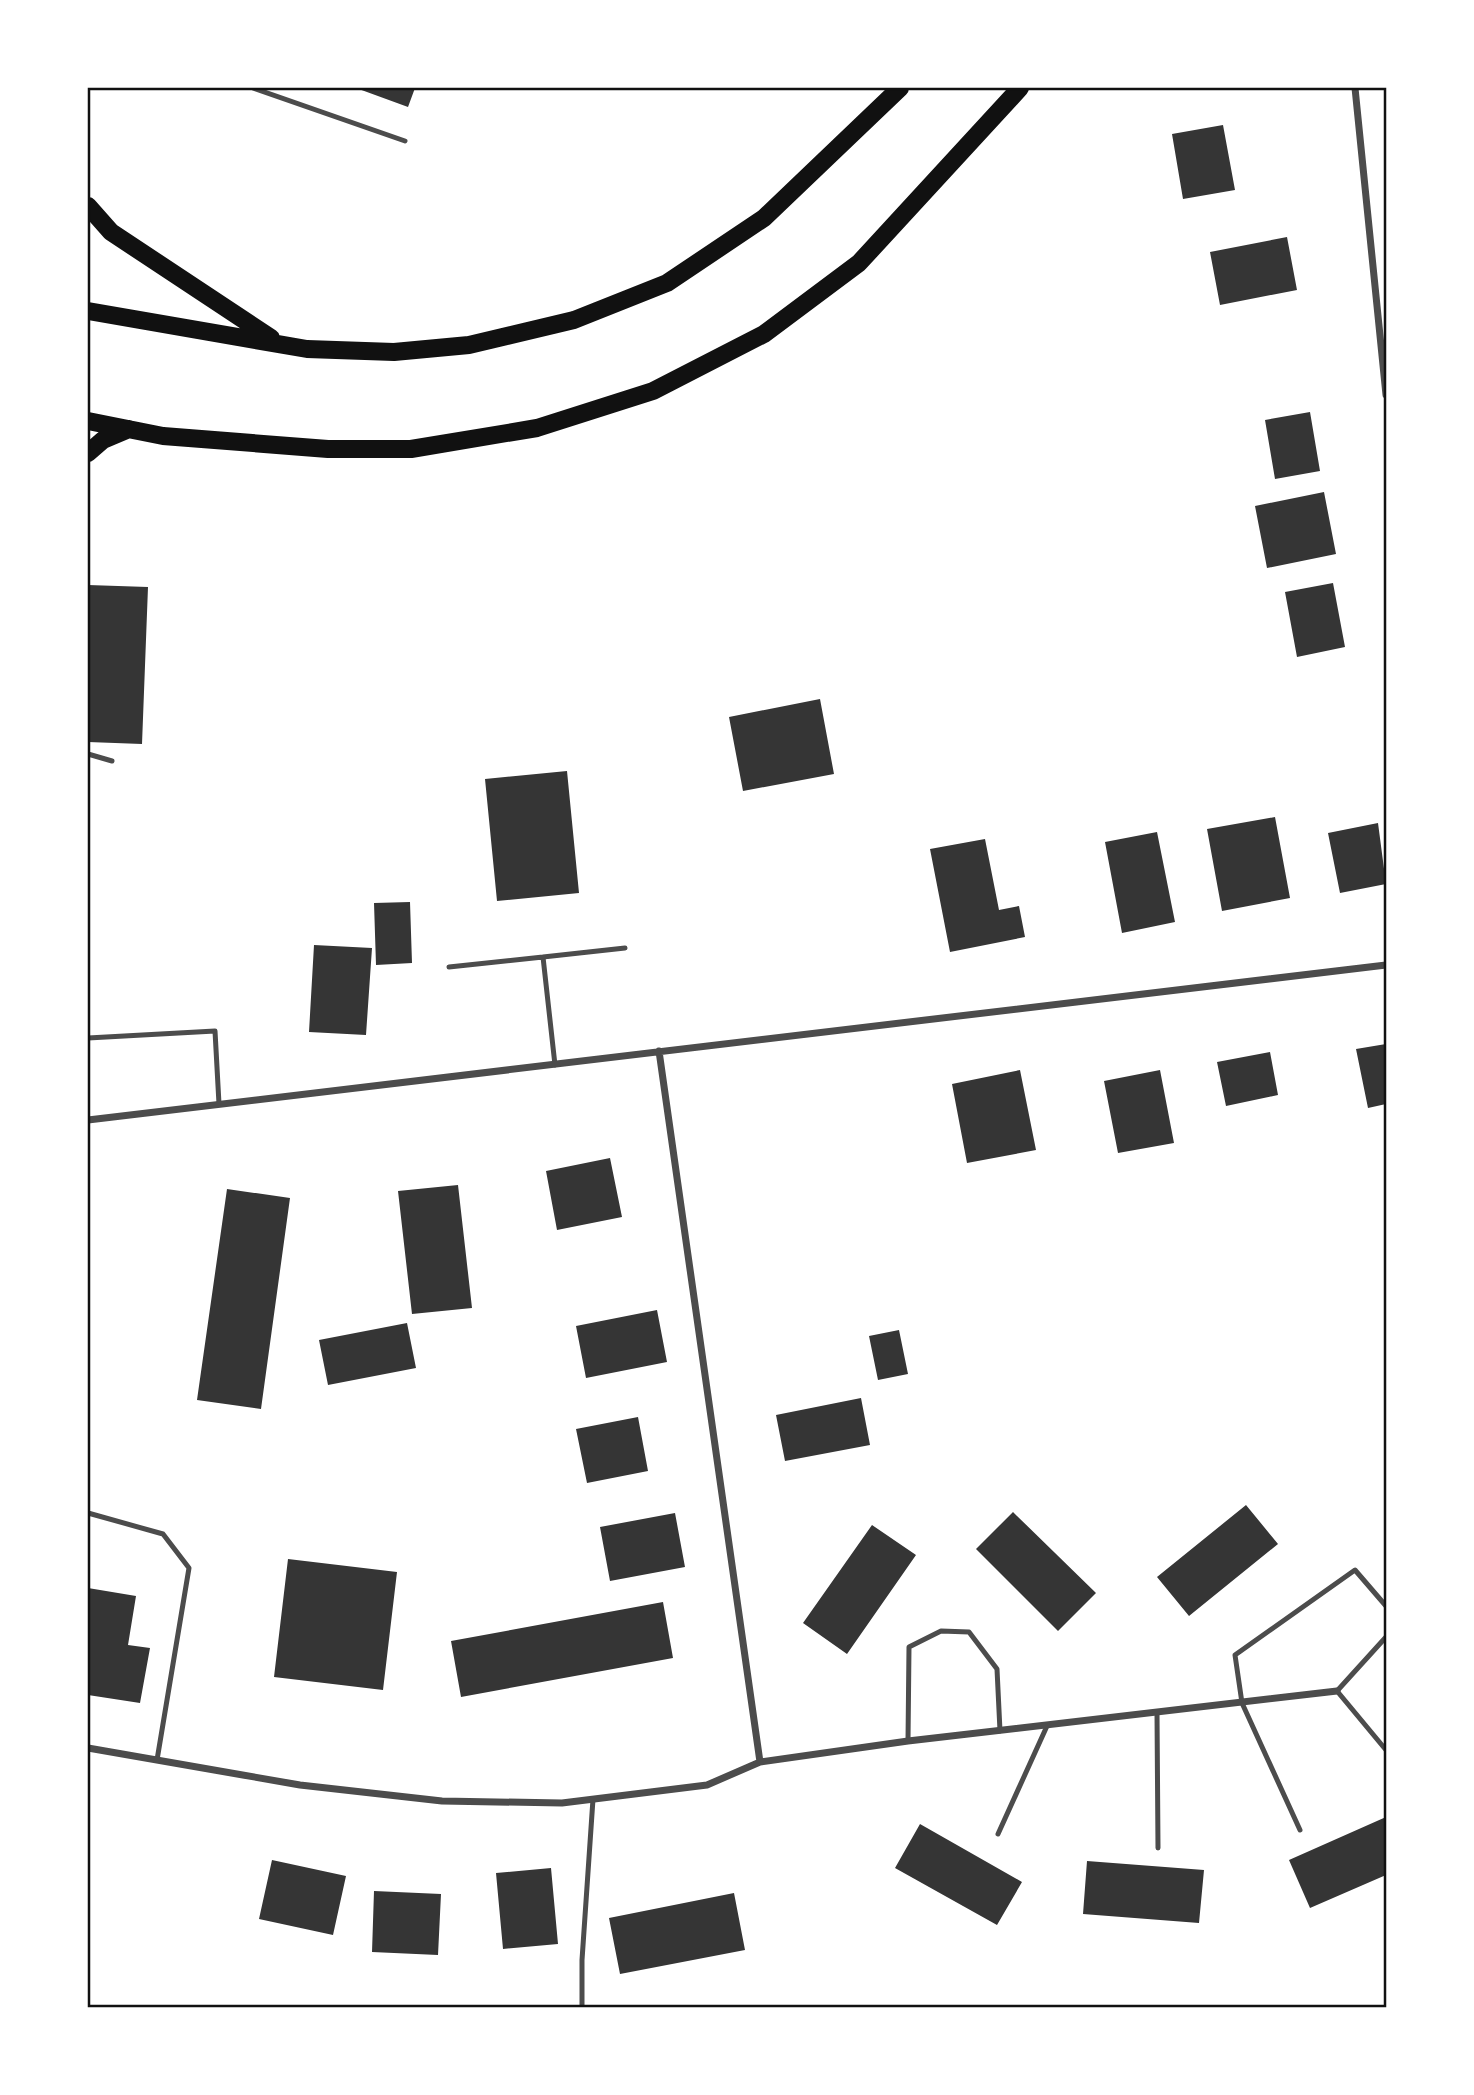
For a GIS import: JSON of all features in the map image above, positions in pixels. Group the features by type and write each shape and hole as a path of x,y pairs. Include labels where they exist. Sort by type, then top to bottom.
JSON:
{"main road":[{"path":"88,311 307,349 394,352 469,345 573,320 667,283 764,218 900,88"},
{"path":"88,421 163,436 328,449 411,449 537,428 653,391 764,334 859,263 1020,88"},
{"path":"88,206 111,232 280,343"},
{"path":"88,453 103,440 129,429"}],"street":[{"path":"1355,88 1387,395"},
{"path":"88,1120 1387,965"},
{"path":"659,1051 760,1762"},
{"path":"88,1748 300,1785 442,1801 562,1803 707,1785 760,1762 908,1741 1337,1691"}],"lane":[{"path":"253,88 405,141"},
{"path":"88,754 112,761"},
{"path":"449,967 625,948"},
{"path":"544,957 555,1065"},
{"path":"88,1038 215,1031 219,1104"},
{"path":"88,1513 163,1534 188,1568 157,1760"},
{"path":"1300,1829 1242,1703 1234,1655 1355,1570 1387,1606"},
{"path":"908,1741 909,1647 941,1631 969,1632 997,1669 1000,1731"},
{"path":"1387,1637 1337,1691 1387,1751"},
{"path":"1157,1713 1157,1848"},
{"path":"998,1834 1047,1726"},
{"path":"582,2007 582,1960 593,1799"}],"building":[{"path":"356,88 415,88 408,107"},
{"path":"1223,125 1235,190 1183,199 1172,134"},
{"path":"1287,237 1297,290 1220,305 1210,252"},
{"path":"1310,412 1320,471 1275,479 1265,420"},
{"path":"1324,492 1336,554 1267,568 1255,506"},
{"path":"1333,583 1345,647 1297,657 1285,592"},
{"path":"88,585 148,587 142,744 88,742"},
{"path":"820,699 834,774 743,791 729,717"},
{"path":"567,771 579,893 497,901 485,779"},
{"path":"1275,817 1290,898 1222,911 1207,829"},
{"path":"1378,823 1386,884 1340,893 1328,833"},
{"path":"1157,832 1175,922 1122,933 1105,842"},
{"path":"985,839 999,910 1019,906 1025,937 950,952 930,849"},
{"path":"410,902 412,963 376,965 374,903"},
{"path":"314,945 372,948 366,1035 309,1032"},
{"path":"1386,1044 1386,1104 1368,1108 1356,1049"},
{"path":"1270,1052 1278,1095 1226,1106 1217,1062"},
{"path":"1020,1070 1036,1150 967,1163 952,1084"},
{"path":"1160,1070 1174,1143 1118,1153 1104,1081"},
{"path":"610,1158 622,1217 557,1230 546,1171"},
{"path":"458,1185 472,1308 412,1314 398,1191"},
{"path":"227,1189 290,1198 261,1409 197,1400"},
{"path":"657,1310 667,1362 586,1378 576,1326"},
{"path":"407,1323 416,1368 328,1385 319,1340"},
{"path":"899,1330 908,1374 878,1380 869,1336"},
{"path":"861,1398 870,1445 785,1461 776,1415"},
{"path":"638,1417 648,1471 587,1483 576,1429"},
{"path":"1246,1505 1278,1544 1189,1616 1157,1577"},
{"path":"1013,1512 1096,1593 1058,1631 976,1549"},
{"path":"675,1513 685,1567 610,1581 600,1527"},
{"path":"872,1525 916,1555 847,1654 803,1623"},
{"path":"288,1559 397,1572 383,1690 274,1677"},
{"path":"88,1588 136,1596 128,1645 150,1648 140,1703 88,1695"},
{"path":"663,1602 673,1658 461,1697 451,1641"},
{"path":"1386,1817 1386,1875 1310,1908 1289,1860"},
{"path":"920,1824 1022,1882 997,1925 895,1868"},
{"path":"272,1860 346,1876 333,1935 259,1919"},
{"path":"1087,1861 1204,1870 1199,1923 1083,1914"},
{"path":"551,1868 558,1944 503,1949 496,1873"},
{"path":"374,1891 441,1894 438,1955 372,1952"},
{"path":"734,1893 745,1950 620,1974 609,1918"}]}
